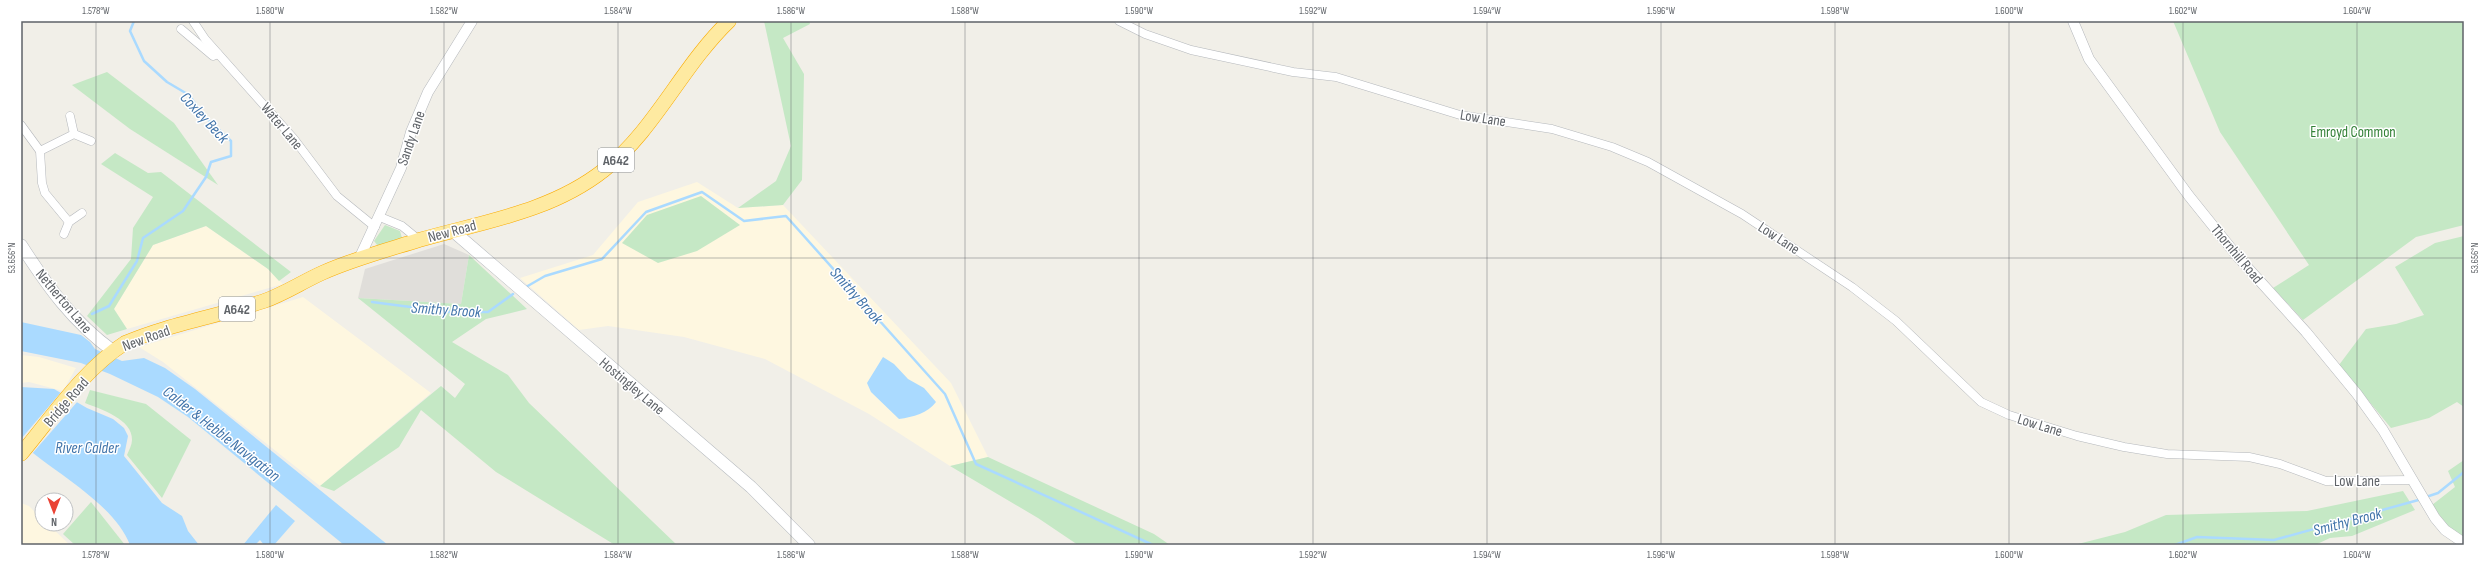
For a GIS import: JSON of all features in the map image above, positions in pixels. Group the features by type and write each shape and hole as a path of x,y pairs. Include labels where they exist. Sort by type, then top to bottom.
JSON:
{"highway":[{"name":"New Road","path":"113,351 134,339 266,300 322,273 359,259 419,240 502,218 554,200 604,170 625,151 680,79 729,21"},
{"name":"Bridge Road","path":"21,454 70,394 113,351"}],"main road":[{"name":"Hostingley Lane","path":"453,231 751,487 809,545"},
{"name":"Netherton Lane","path":"21,246 69,313 88,332 113,351"}],"street":[{"name":"Water Lane","path":"193,21 218,54 294,139 337,196 375,227"},
{"name":"Sandy Lane","path":"359,259 401,168 411,132 428,92 472,21"},
{"name":"Low Lane","path":"1119,21 1144,34 1191,50 1293,72 1336,77 1460,115 1552,129 1612,147 1648,162 1742,214 1852,287 1896,321 1981,402 2009,415 2077,436 2124,447 2167,454 2249,457 2280,464 2326,481 2411,480"},
{"name":"Thornhill Road","path":"2072,21 2089,59 2189,196 2238,257 2306,332 2353,389 2383,430 2411,480 2440,524 2464,544"},
{"path":"182,29 213,56 218,54"},
{"path":"70,116 74,134"},
{"path":"21,125 40,150 42,183 45,193 69,222"},
{"path":"40,150 74,134 91,141"},
{"path":"64,234 69,222 82,213"},
{"path":"380,216 402,226 419,240"}],"shaded area":[{"path":"697,182 738,208 783,205 951,383 988,457 950,466 869,414 765,359 684,337 608,326 579,330 520,278 593,255 638,202"},
{"path":"206,226 268,269 283,284 127,329 114,309 153,245"},
{"path":"444,244 469,255 461,304 358,298 365,269"},
{"path":"303,297 431,393 320,486 163,362 139,347"},
{"path":"21,355 39,357 76,368 63,391 29,382 21,383"},
{"path":"21,503 29,506 34,511 34,532 56,532 70,545 22,545"}],"green space":[{"path":"764,21 809,21 810,24 783,38 804,74 802,180 783,205 738,208 776,181 791,146"},
{"name":"Emroyd Common","path":"2173,21 2464,21 2464,225 2416,237 2303,320 2273,288 2309,265 2220,132"},
{"path":"107,72 174,123 218,185 130,129 72,85"},
{"path":"115,153 148,173 161,172 291,272 279,281 268,269 206,226 153,245 114,309 127,329 107,335 87,316 131,259 133,228 153,197 101,164"},
{"path":"701,196 740,225 697,251 658,263 622,243 647,215"},
{"path":"385,225 400,231 402,238 378,246 374,241"},
{"path":"2464,236 2464,407 2457,402 2429,418 2391,428 2339,365 2366,329 2396,324 2424,315 2395,267 2435,243"},
{"path":"469,255 527,309 486,319 452,342 508,375 529,403 677,545 615,545 496,472 421,410 399,447 334,491 320,486 441,386 455,398 465,384 358,298 461,304"},
{"path":"90,390 146,404 191,440 162,498 127,455 132,440 131,433 127,426 122,421 107,412 85,403"},
{"path":"988,457 1154,534 1170,545 1078,545 1038,518 950,466"},
{"path":"2464,460 2464,537 2449,528 2432,505 2455,487 2448,471"},
{"path":"2403,491 2415,510 2352,536 2330,538 2315,545 2074,545 2125,532 2166,515 2307,511"},
{"path":"91,502 125,545 75,545 63,534 65,532 74,532 74,521"}],"water":[{"name":"Calder & Hebble Navigation","path":"21,322 81,335 90,342 95,349 122,361 144,358 165,368 195,389 388,545 344,545 188,417 158,397 110,374 81,363 21,351"},
{"path":"883,357 894,364 908,379 924,388 936,402 933,406 920,414 899,419 871,392 867,383"},
{"name":"River Calder","path":"21,387 54,389 87,408 113,419 124,428 128,436 124,456 162,503 182,516 188,531 199,545 130,545 122,530 111,515 82,489 21,443"},
{"path":"276,505 295,521 274,545 264,545 260,540 255,545 243,545"}],"pier":[{"path":"62,391 78,401 31,455 21,445 21,439"}],"waterway":[{"name":"Coxley Beck","path":"92,314 109,306 137,261 143,238 183,211 206,177 211,162 231,156 231,141 204,116 189,95 167,82 144,61 130,31 134,21"},
{"name":"Smithy Brook","path":"526,287 545,276 602,259 646,212 702,192 744,221 786,216 945,394 976,464 1153,545"},
{"name":"Smithy Brook","path":"372,302 449,312 488,312 513,294"},
{"name":"Smithy Brook","path":"2426,497 2438,493 2464,472"},
{"name":"Smithy Brook","path":"2175,545 2197,537 2274,540 2422,499"}]}
